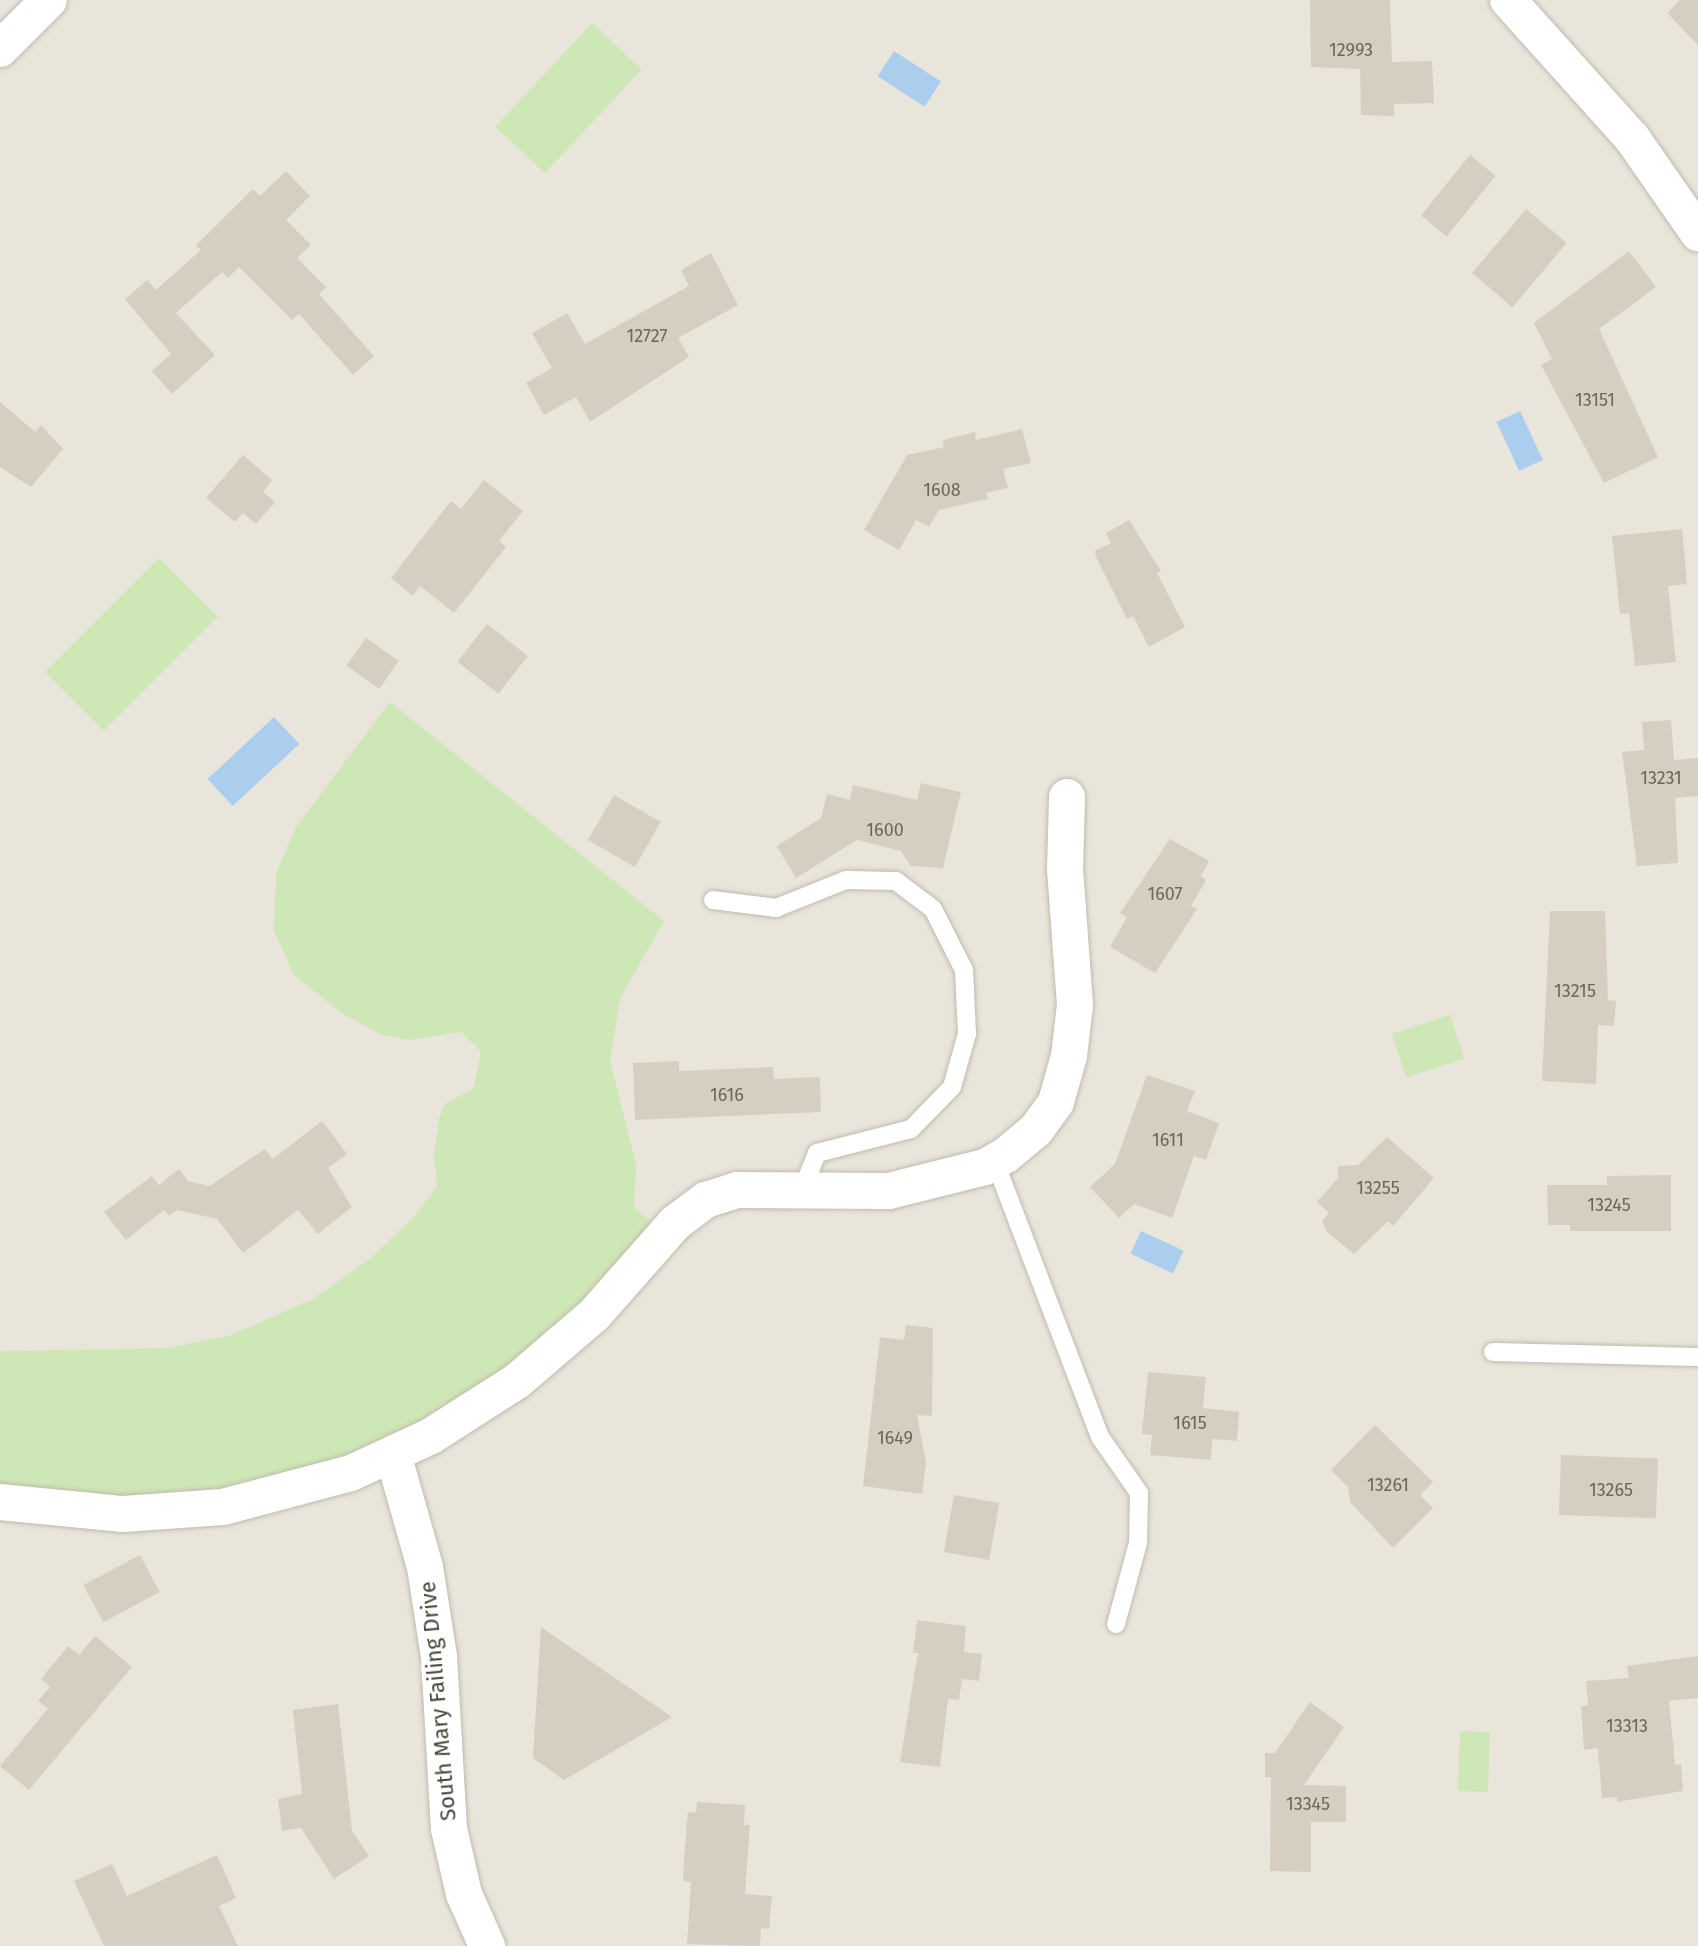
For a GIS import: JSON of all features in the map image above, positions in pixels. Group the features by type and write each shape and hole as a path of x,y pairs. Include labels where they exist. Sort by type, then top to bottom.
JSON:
{"street":[{"path":"0,49 49,0"},
{"path":"1508,0 1632,138 1698,233"},
{"path":"0,1502 123,1514 223,1507 351,1473 393,1454 517,1381 594,1315 675,1223 706,1200 737,1190 889,1191 995,1162 1036,1130 1056,1102 1069,1056 1075,1005 1065,870 1067,797"},
{"name":"South Mary Failing Drive","path":"393,1454 425,1567 439,1656 449,1829 464,1894 487,1946"}],"lane":[{"path":"713,900 776,908 846,880 896,881 933,909 964,970 967,1034 952,1087 911,1129 817,1153 802,1190"},
{"path":"995,1162 1100,1437 1139,1493 1138,1543 1116,1624"},
{"path":"1493,1352 1698,1357"}],"shaded area":[{"path":"0,0 1698,0 1698,1946 0,1946"}],"green space":[{"path":"592,23 642,69 545,173 495,127"},
{"path":"159,558 218,617 104,731 45,672"},
{"path":"390,702 664,921 620,999 610,1061 636,1165 634,1207 654,1224 580,1308 478,1390 376,1447 246,1487 113,1498 0,1485 0,1351 169,1348 231,1335 313,1299 371,1258 416,1215 437,1186 434,1153 439,1118 445,1104 474,1088 481,1051 461,1032 409,1040 382,1035 343,1014 294,975 274,931 276,873 296,827"},
{"path":"1450,1015 1464,1059 1406,1078 1392,1034"},
{"path":"1460,1731 1490,1732 1488,1792 1458,1791"}],"water":[{"path":"894,51 941,81 925,107 878,76"},
{"path":"1520,411 1543,460 1519,471 1496,422"},
{"path":"274,717 299,744 233,806 207,779"},
{"path":"1141,1231 1184,1251 1173,1274 1130,1254"}],"building":[{"path":"1310,0 1390,0 1392,62 1432,61 1434,103 1394,104 1394,116 1361,115 1360,69 1311,67"},
{"path":"1680,0 1698,0 1698,45 1667,13"},
{"path":"1470,155 1496,176 1447,236 1421,216"},
{"path":"286,171 310,196 286,220 311,245 297,258 326,287 319,294 374,356 353,375 299,314 292,320 239,267 228,278 222,272 176,313 215,355 172,394 152,371 171,354 125,299 147,280 156,290 201,250 196,245 253,189 260,196"},
{"path":"1526,209 1567,243 1513,307 1472,273"},
{"path":"1629,251 1656,287 1599,329 1658,457 1604,483 1541,365 1552,359 1534,323"},
{"path":"711,253 738,305 678,338 689,357 590,422 576,397 544,415 526,383 552,368 532,333 567,313 585,344 689,286 681,270"},
{"path":"0,402 35,432 41,425 63,449 31,487 0,467"},
{"path":"1022,429 1031,463 1003,469 1008,488 986,493 988,499 939,510 929,527 916,520 899,550 864,530 907,455 944,447 943,440 975,432 976,440"},
{"path":"243,455 272,480 263,492 275,502 256,524 243,513 235,522 206,498"},
{"path":"484,480 523,511 499,541 506,547 454,613 420,586 413,596 391,578 451,501 461,509"},
{"path":"1129,520 1161,571 1157,573 1185,627 1149,647 1133,616 1127,619 1095,551 1111,543 1106,533"},
{"path":"1682,529 1687,584 1668,586 1676,662 1635,666 1629,613 1620,614 1612,536"},
{"path":"487,624 528,656 498,694 457,662"},
{"path":"366,638 399,661 379,689 346,666"},
{"path":"1671,720 1674,760 1698,758 1698,796 1675,798 1678,863 1637,866 1622,752 1644,750 1642,722"},
{"path":"921,783 961,792 943,868 911,866 901,851 857,840 796,878 777,846 821,818 827,794 850,800 853,785 917,800"},
{"path":"614,795 661,822 635,867 588,840"},
{"path":"1170,839 1209,861 1201,876 1206,880 1191,906 1197,909 1155,973 1110,947 1127,917 1120,913"},
{"path":"1550,911 1605,911 1608,1000 1616,1001 1614,1026 1598,1025 1596,1084 1542,1081"},
{"path":"679,1061 679,1071 773,1067 774,1079 820,1077 821,1112 635,1120 633,1063"},
{"path":"1147,1075 1195,1091 1187,1111 1219,1123 1206,1160 1194,1156 1172,1218 1134,1204 1119,1218 1090,1187 1115,1164"},
{"path":"322,1121 347,1154 328,1168 352,1207 318,1234 298,1210 243,1253 217,1219 177,1210 169,1216 164,1210 126,1240 104,1212 152,1176 159,1185 179,1169 188,1181 209,1186 265,1149 273,1159"},
{"path":"1387,1137 1434,1178 1393,1226 1388,1221 1354,1254 1327,1232 1322,1221 1329,1213 1317,1202 1338,1178 1338,1166 1358,1165"},
{"path":"1671,1175 1671,1231 1570,1231 1570,1225 1548,1225 1547,1185 1607,1185 1607,1176"},
{"path":"906,1325 933,1328 932,1416 917,1415 926,1463 922,1494 863,1486 880,1337 904,1340"},
{"path":"1148,1372 1206,1377 1203,1408 1239,1412 1237,1441 1212,1439 1211,1460 1150,1455 1152,1435 1142,1434"},
{"path":"1375,1425 1433,1482 1420,1495 1433,1508 1393,1548 1350,1502 1348,1487 1331,1470"},
{"path":"1561,1455 1658,1458 1656,1518 1559,1515"},
{"path":"954,1495 999,1503 989,1560 944,1552"},
{"path":"140,1555 160,1592 103,1622 83,1585"},
{"path":"917,1620 966,1626 964,1652 982,1654 979,1681 962,1679 959,1700 948,1699 940,1767 900,1762 918,1653 913,1653"},
{"path":"541,1627 672,1717 564,1780 533,1758"},
{"path":"95,1636 132,1667 29,1790 0,1766 48,1709 38,1701 50,1687 41,1679 68,1646 79,1655"},
{"path":"1698,1656 1698,1698 1669,1701 1675,1765 1681,1764 1683,1791 1617,1802 1617,1797 1602,1798 1598,1748 1584,1750 1581,1706 1588,1705 1586,1681 1629,1678 1627,1666"},
{"path":"1310,1702 1344,1727 1304,1785 1346,1786 1346,1822 1311,1822 1311,1872 1270,1871 1271,1777 1265,1777 1265,1753 1275,1753"},
{"path":"338,1704 352,1831 369,1856 334,1879 301,1828 282,1831 278,1799 302,1794 293,1710"},
{"path":"697,1802 745,1805 744,1825 750,1825 745,1894 772,1896 769,1929 761,1928 760,1946 687,1944 691,1882 683,1881 684,1859 688,1812 696,1813"},
{"path":"217,1855 236,1898 219,1906 238,1946 104,1946 74,1881 112,1864 127,1896"}]}
